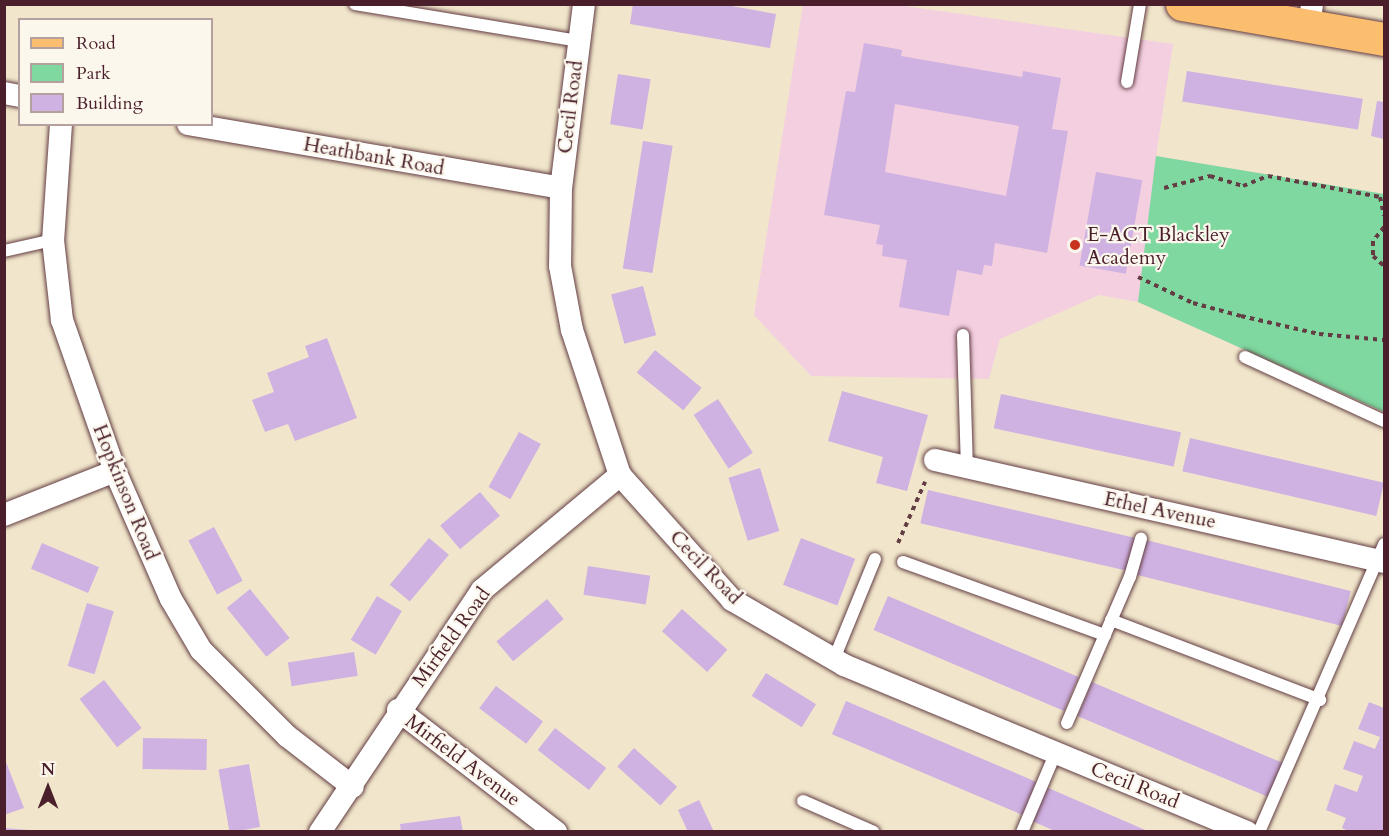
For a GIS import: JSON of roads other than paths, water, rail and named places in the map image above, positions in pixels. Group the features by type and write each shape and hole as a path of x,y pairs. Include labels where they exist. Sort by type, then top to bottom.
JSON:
{"main road":[{"path":"1182,4 1310,15 1384,39"}],"street":[{"name":"Cecil Road","path":"584,4 561,188 565,300 620,475 732,600 834,659 1247,831"},
{"name":"Hopkinson Road","path":"61,126 53,240 62,320 115,471 171,600 201,650 287,736 353,787"},
{"name":"Heathbank Road","path":"200,126 561,188"},
{"name":"Ethel Avenue","path":"935,460 968,469 1382,555"},
{"path":"4,515 115,471"},
{"name":"Mirfield Road","path":"320,831 353,787 398,710 482,590 620,475"},
{"name":"Mirfield Avenue","path":"398,710 556,831"}],"lane":[{"path":"355,4 578,41"},
{"path":"1126,82 1140,4"},
{"path":"4,251 53,240"},
{"path":"963,335 968,469"},
{"path":"1245,357 1384,421"},
{"path":"1067,723 1105,635 1141,539"},
{"path":"1259,831 1320,700 1382,555"},
{"path":"834,659 875,560"},
{"path":"903,562 1105,635"},
{"path":"1111,620 1320,700"},
{"path":"1022,831 1056,752"},
{"path":"803,801 874,831"}],"place":[{"name":"E-ACT Blackley Academy","path":"1075,245"}]}
